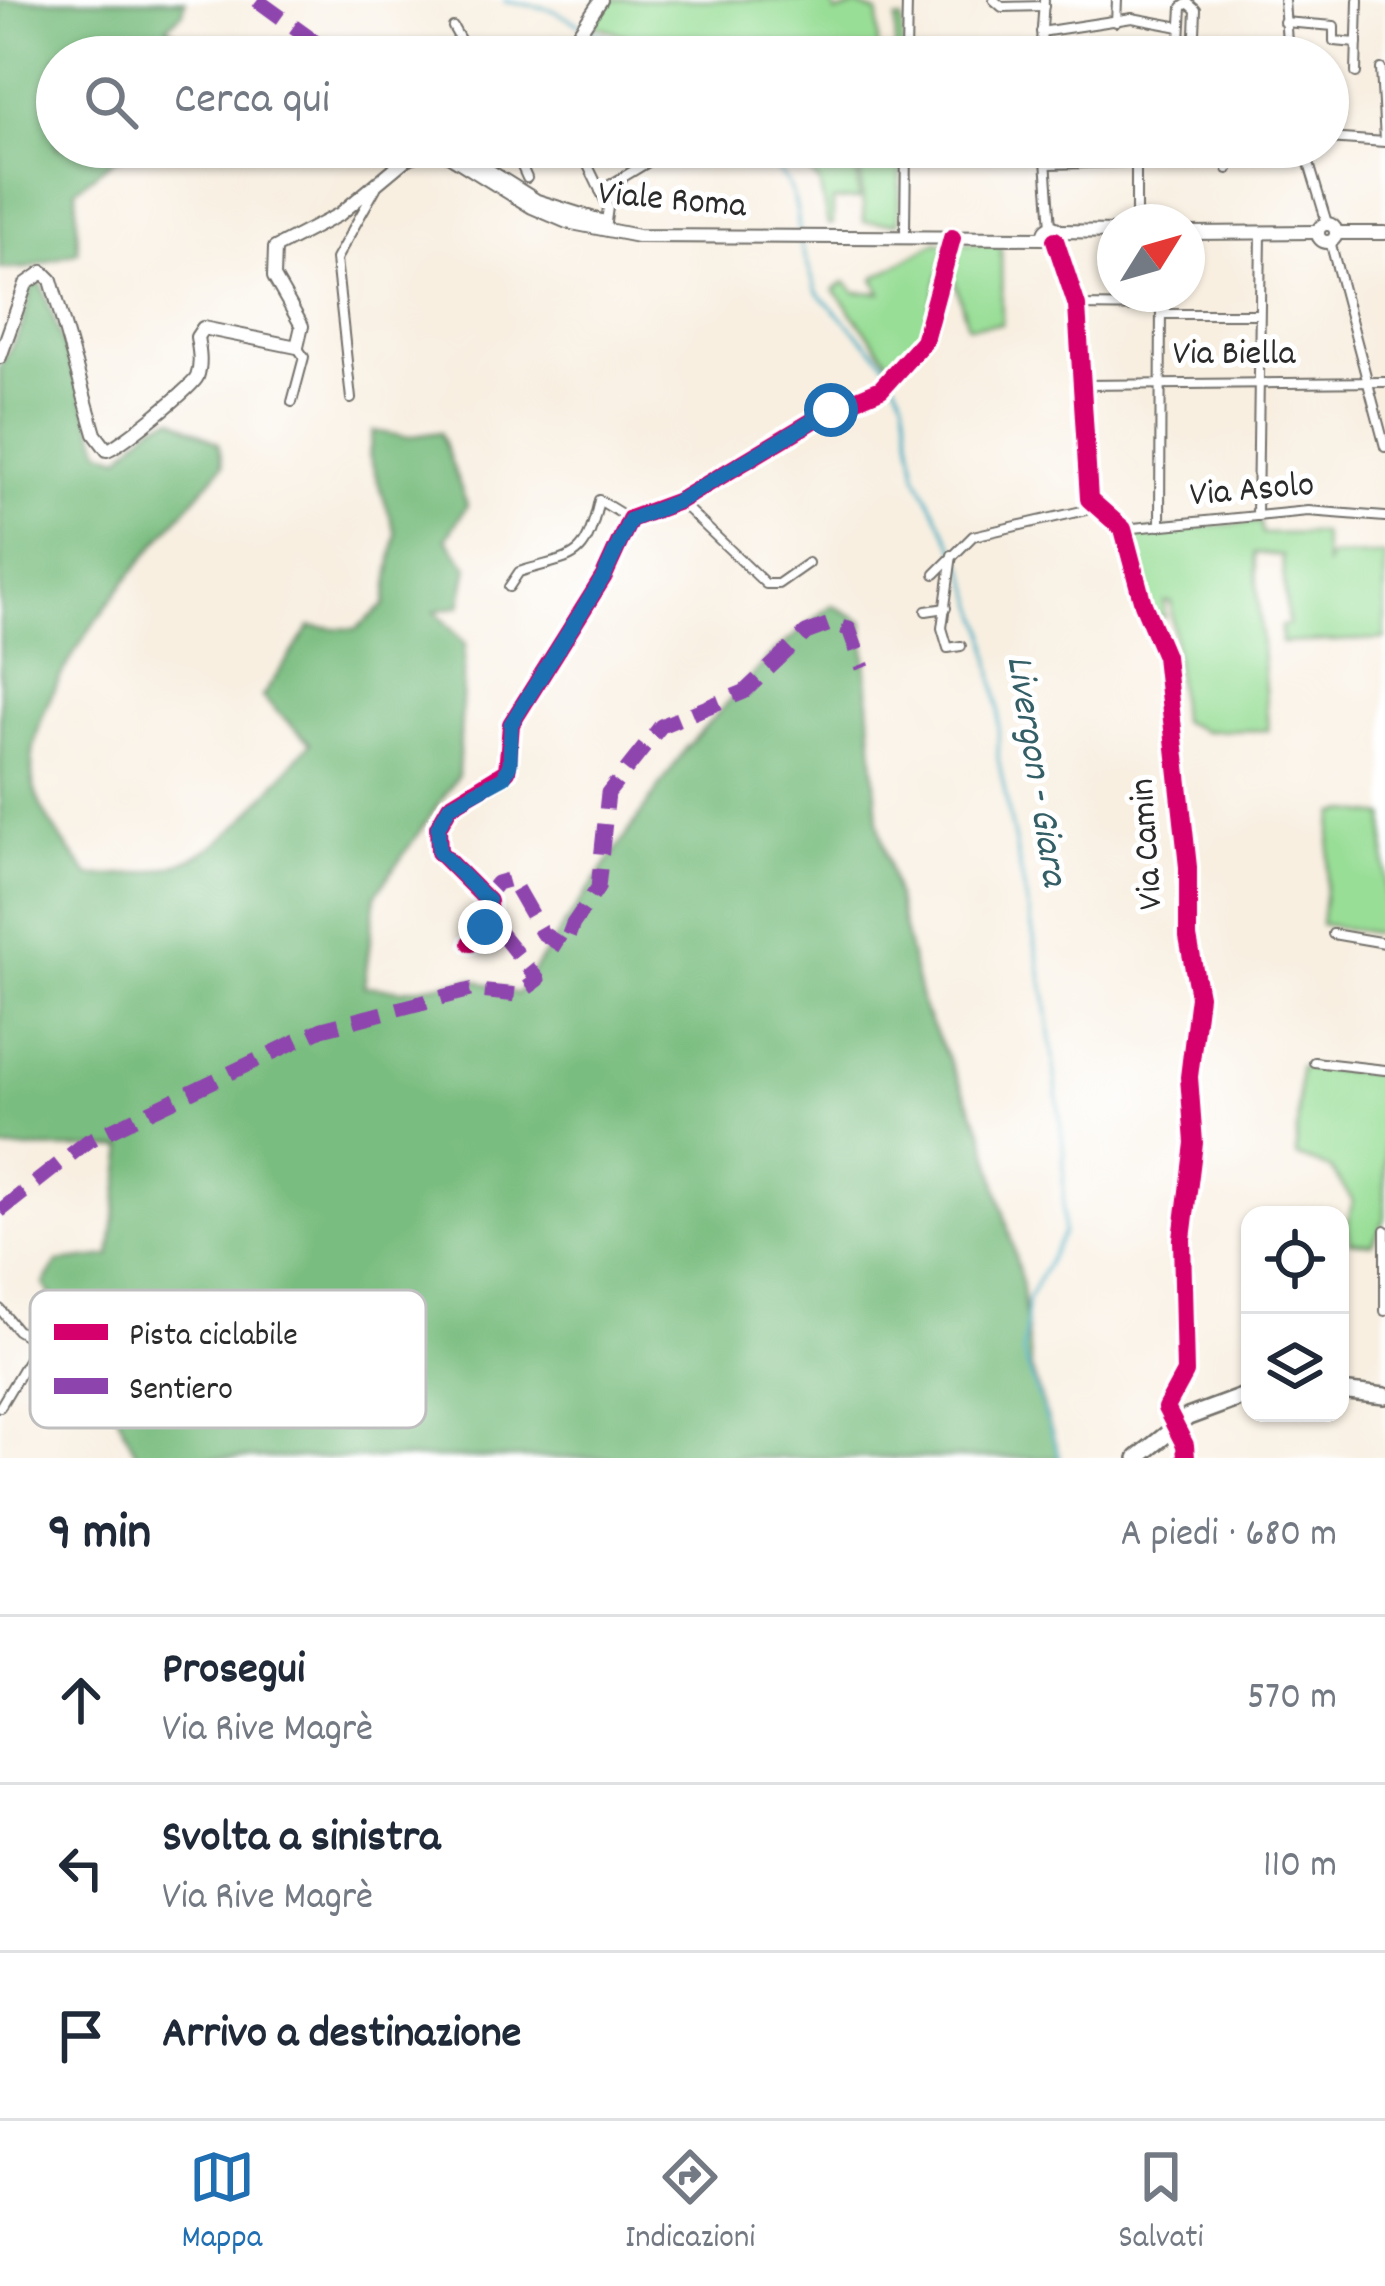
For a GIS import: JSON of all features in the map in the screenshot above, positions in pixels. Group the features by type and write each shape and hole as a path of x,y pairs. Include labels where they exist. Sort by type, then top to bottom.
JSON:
{"highway":[{"path":"1349,1392 1385,1396"},
{"path":"1137,1458 1188,1417 1241,1397"}],"main road":[{"path":"577,36 602,0"},
{"path":"0,357 26,284 43,272 51,280 95,434 107,450 120,448 144,419 194,384 200,366 196,337 203,328 297,347 302,326 274,277 275,248 340,214 402,168"},
{"name":"Viale Roma","path":"463,168 567,222 638,236 745,235"},
{"name":"Viale Roma","path":"484,168 537,201 606,223 666,232 768,236 1097,232"},
{"path":"1205,232 1385,233"}],"street":[{"path":"906,36 907,0"},
{"path":"994,0 1002,7 1044,3 1041,36"},
{"path":"1117,0 1120,22"},
{"path":"1284,0 1286,36"},
{"path":"1356,73 1358,0"},
{"path":"1180,36 1182,7 1191,4 1196,10 1195,36"},
{"path":"1041,32 1075,30 1080,22 1142,18 1180,27"},
{"path":"1284,22 1334,26 1334,36"},
{"path":"453,27 458,36"},
{"path":"1349,42 1357,43"},
{"path":"1349,139 1385,142 1381,69"},
{"path":"522,168 527,178"},
{"path":"589,168 608,210 606,223"},
{"path":"600,190 637,168"},
{"path":"905,168 905,234"},
{"path":"1047,168 1052,233 1077,305 1085,471 1095,508 1123,529"},
{"path":"1135,168 1136,204"},
{"path":"1310,168 1364,383 1385,447"},
{"path":"352,399 336,259 376,187"},
{"path":"1257,516 1261,231"},
{"path":"471,943 485,927 490,909 439,852 438,827 450,806 504,777 510,764 511,724 604,576 630,520 679,501 801,426 887,383 928,330 952,234"},
{"path":"1077,305 1097,306"},
{"path":"1160,526 1161,312"},
{"path":"1205,312 1258,314"},
{"path":"292,402 304,357 297,347"},
{"name":"Via Biella","path":"1082,385 1385,382"},
{"path":"509,587 519,572 563,564 572,557 597,520 599,500 630,520"},
{"path":"679,501 766,584 778,584 808,563"},
{"path":"935,574 965,541 1095,508"},
{"name":"Via Asolo","path":"1123,529 1326,511 1385,517"},
{"name":"Via Camin","path":"1123,529 1168,676 1188,867 1188,937 1199,996 1189,1077 1194,1144 1182,1239 1186,1362 1166,1408 1185,1445 1186,1458"},
{"path":"952,553 945,644 954,651 961,646"},
{"path":"926,611 946,608"},
{"path":"1333,934 1385,943"},
{"path":"1314,1062 1385,1070"},
{"path":"1385,1230 1385,1311"},
{"path":"0,1309 30,1337"},
{"path":"0,1407 30,1356"}],"green space":[{"path":"0,0 185,0 183,12 167,27 180,36 36,36 36,168 103,168 76,189 78,252 28,268 0,269"},
{"path":"605,0 831,0 836,13 857,6 878,13 878,36 625,36 589,23"},
{"path":"896,20 902,20 902,36 896,36"},
{"path":"805,168 857,168 859,199 833,200 833,224 828,225 819,182"},
{"path":"860,168 900,168 898,223 864,222"},
{"path":"937,242 947,245 923,337 896,370 834,290 845,282 855,292 881,293 874,278"},
{"path":"957,243 1001,244 1002,324 968,326 954,279 945,275"},
{"path":"41,283 101,450 120,457 153,425 173,418 218,443 223,465 104,609 52,693 37,734 32,772 38,800 89,876 131,875 193,858 240,823 310,743 262,697 310,627 356,629 385,605 396,534 369,455 373,431 407,437 440,432 467,505 446,539 468,567 460,606 435,611 465,644 458,776 376,894 364,986 403,990 472,979 517,994 687,747 770,656 832,605 863,621 878,821 923,1008 983,1131 1021,1279 1031,1368 1060,1458 138,1458 124,1428 426,1428 426,1290 48,1290 44,1284 58,1262 110,1256 124,1148 0,1149 0,367 22,327 32,285"},
{"path":"1260,522 1262,534 1322,533 1326,564 1330,556 1385,555 1385,639 1281,643 1281,626 1288,625 1282,556 1255,553 1268,730 1204,731 1180,721 1171,602 1164,602 1165,618 1149,611 1126,533"},
{"path":"1336,813 1385,816 1385,935 1321,924 1332,826"},
{"path":"1300,1067 1385,1074 1385,1218 1372,1244 1350,1242 1353,1201 1331,1169 1296,1156"}],"waterway":[{"name":"Livergon - Giara","path":"504,0 550,9 581,25"},
{"name":"Livergon - Giara","path":"590,29 605,36"},
{"name":"Livergon - Giara","path":"774,168 787,183 799,232"},
{"name":"Livergon - Giara","path":"800,242 817,292 884,361 904,398 916,474 964,566 986,632 999,711 998,758 1046,998 1064,1153 1063,1233 1028,1300 1023,1354 1060,1458"}],"marked path":[{"path":"257,0 307,36"},
{"path":"485,898 497,883 511,879 542,933 564,947 573,924 598,888 608,793 661,726 744,692 806,633 830,624 849,629 863,668"},
{"path":"0,1211 88,1141 322,1029 470,990 517,995 538,980 489,919"}],"cycle path":[{"path":"471,943 489,919 488,901 439,852 438,827 450,806 507,771 511,724 604,576 630,519 679,501 831,410 881,389 924,341 952,238"},
{"path":"1055,240 1077,306 1089,499 1123,529 1143,604 1165,656 1188,867 1188,937 1199,996 1189,1077 1194,1143 1182,1239 1185,1373 1166,1408 1185,1445 1186,1458"}],"route":[{"path":"485,927 488,901 439,852 438,827 450,806 504,777 510,764 511,724 604,576 630,520 646,509 679,501 831,410"}]}
